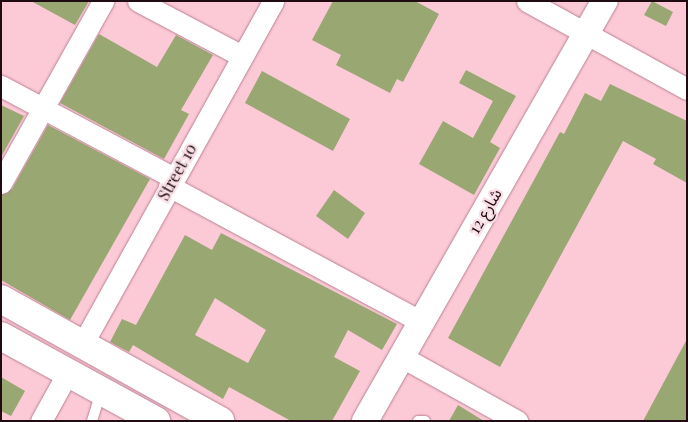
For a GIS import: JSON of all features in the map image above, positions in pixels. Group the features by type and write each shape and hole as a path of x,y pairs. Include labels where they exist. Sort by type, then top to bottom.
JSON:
{"main road":[{"path":"1,299 220,421"},
{"path":"1,336 156,421"}],"street":[{"path":"1,182 103,1"},
{"path":"138,1 242,56"},
{"name":"Street 10","path":"83,343 273,1"},
{"path":"527,1 687,89"},
{"name":"شارع 12","path":"366,421 605,1"},
{"path":"1,86 422,322"},
{"path":"402,357 517,421"},
{"path":"41,421 68,372"}],"lane":[{"path":"92,421 101,390"},
{"path":"418,421 425,421"}],"building":[{"path":"31,1 89,1 75,25"},
{"path":"333,1 415,1 439,14 403,82 397,79 390,93 336,65 341,55 312,40"},
{"path":"652,1 673,12 666,26 644,15"},
{"path":"99,34 157,67 176,35 213,55 181,110 189,114 164,159 60,103"},
{"path":"466,70 516,96 490,142 500,148 474,195 419,164 443,121 473,138 493,101 459,83"},
{"path":"262,71 350,119 333,151 245,103"},
{"path":"610,84 687,121 687,183 653,164 656,159 623,141 500,367 448,338 560,132 564,134 585,93 601,101"},
{"path":"1,105 24,116 1,157"},
{"path":"48,125 150,179 70,320 1,280 1,195 12,189"},
{"path":"334,190 365,213 348,239 316,216"},
{"path":"221,233 397,324 382,350 348,330 334,357 360,371 332,421 291,421 229,387 223,399 133,345 129,352 110,342 122,319 136,325 185,235 212,250","holes":["215,298 266,330 248,363 195,335"]},
{"path":"687,339 687,421 643,421"},
{"path":"1,377 25,391 11,416 1,411"},
{"path":"458,405 484,421 449,421"}]}
